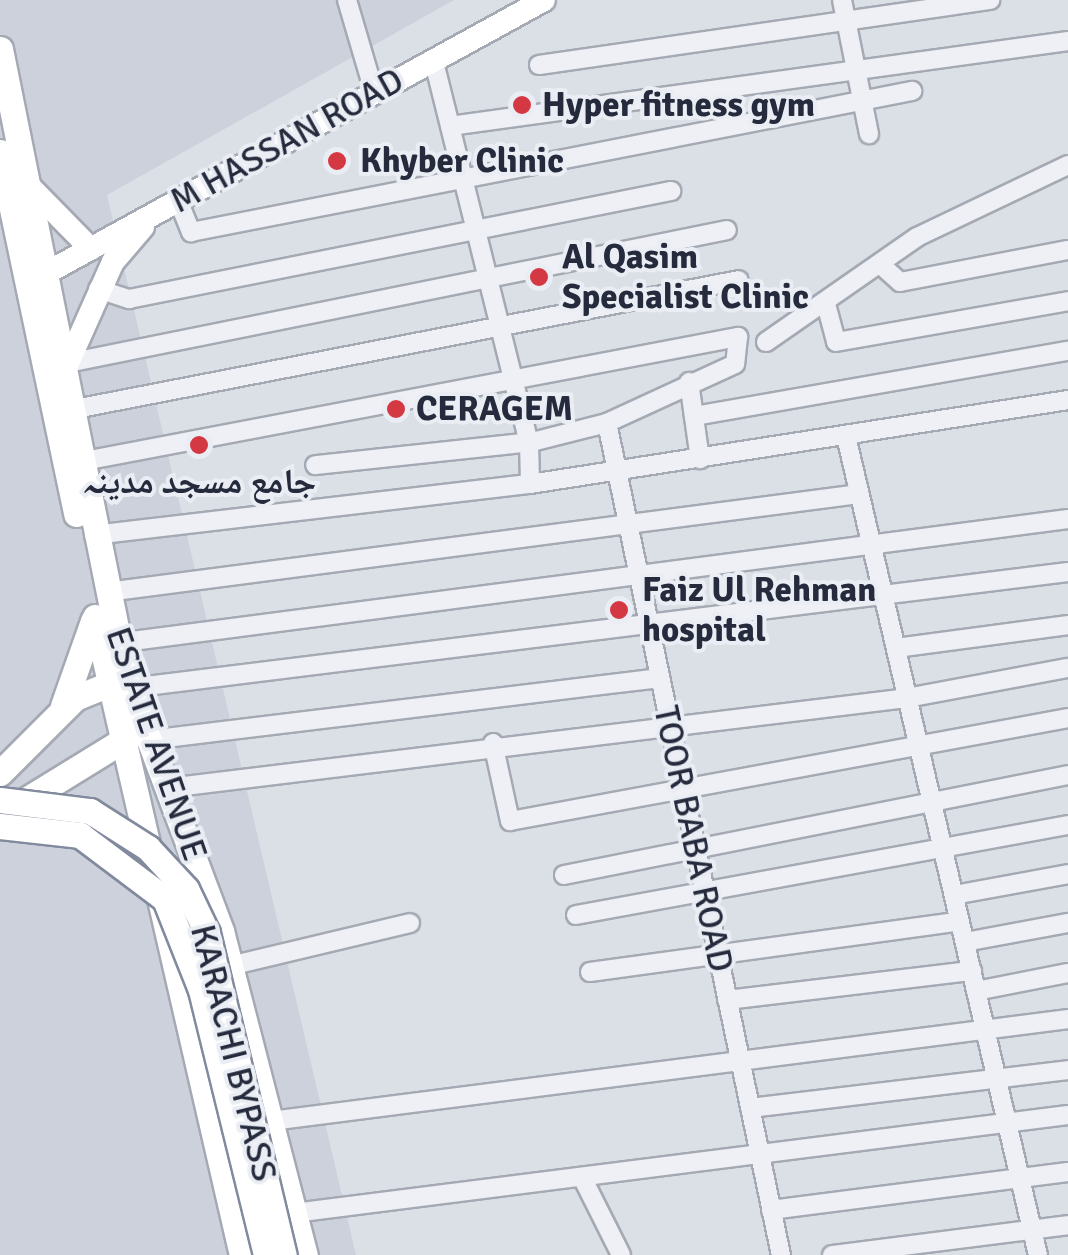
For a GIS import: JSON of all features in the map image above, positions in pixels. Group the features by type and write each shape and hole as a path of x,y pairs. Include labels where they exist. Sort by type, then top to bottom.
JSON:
{"highway":[{"name":"ESTATE AVENUE","path":"0,49 32,189 40,276 100,604 138,736 168,788 230,966 305,1255"},
{"name":"ESTATE AVENUE","path":"0,152 68,362 94,535 100,604 117,643 121,683"},
{"path":"59,715 100,604"},
{"path":"0,773 59,715 121,683"},
{"name":"ESTATE AVENUE","path":"138,736 140,836 242,1255"},
{"path":"0,817 138,736"},
{"name":"KARACHI BYPASS","path":"0,800 90,811 148,848 186,889 207,933 284,1255"},
{"path":"140,836 157,820 180,822"},
{"name":"KARACHI BYPASS","path":"0,826 80,835 164,899 200,990 266,1255"}],"main road":[{"name":"M HASSAN ROAD","path":"40,276 544,0"},
{"path":"32,189 90,249"},
{"path":"68,362 98,290 155,213"}],"street":[{"path":"347,0 374,92"},
{"path":"842,0 869,134"},
{"path":"539,65 990,0"},
{"path":"450,126 1068,41"},
{"path":"434,62 529,442 530,484"},
{"path":"178,200 191,232 862,98 912,92"},
{"path":"766,342 880,264 1068,165"},
{"path":"98,290 129,299 671,191"},
{"path":"68,362 727,230"},
{"path":"880,264 900,282 1068,250"},
{"path":"74,408 501,329 739,280"},
{"path":"826,304 836,342 1068,301"},
{"path":"84,461 512,376 738,337 735,364 607,422 529,442 315,465"},
{"path":"694,416 1068,351"},
{"path":"689,382 700,459"},
{"path":"94,535 617,472 1068,400"},
{"name":"TOOR BABA ROAD","path":"607,422 781,1255"},
{"path":"846,436 1038,1255"},
{"path":"100,604 860,494"},
{"path":"117,643 1068,520"},
{"path":"121,683 649,625 1068,572"},
{"path":"896,648 1068,625"},
{"path":"168,788 493,743 907,698 1068,668"},
{"path":"138,736 660,678"},
{"path":"493,743 510,821 1068,718"},
{"path":"564,875 1068,775"},
{"path":"576,915 706,896 1068,825"},
{"path":"954,895 1068,874"},
{"path":"590,972 960,921"},
{"path":"230,966 410,923"},
{"path":"964,942 1068,924"},
{"path":"728,1000 972,972"},
{"path":"976,991 1068,973"},
{"path":"271,1121 740,1057 1068,1018"},
{"path":"750,1108 1068,1070"},
{"path":"294,1213 1068,1115"},
{"path":"771,1210 1068,1172"},
{"path":"582,1177 621,1255"},
{"path":"832,1255 1068,1225"}],"shaded area":[{"path":"0,0 454,0 107,195 356,1255 0,1255"}],"place":[{"name":"Hyper fitness gym","path":"522,105"},
{"name":"Khyber Clinic","path":"337,161"},
{"name":"Al Qasim Specialist Clinic","path":"539,277"},
{"name":"CERAGEM","path":"396,409"},
{"name":"جامع مسجد مدینہ","path":"199,445"},
{"name":"Faiz Ul Rehman hospital","path":"619,610"}]}
